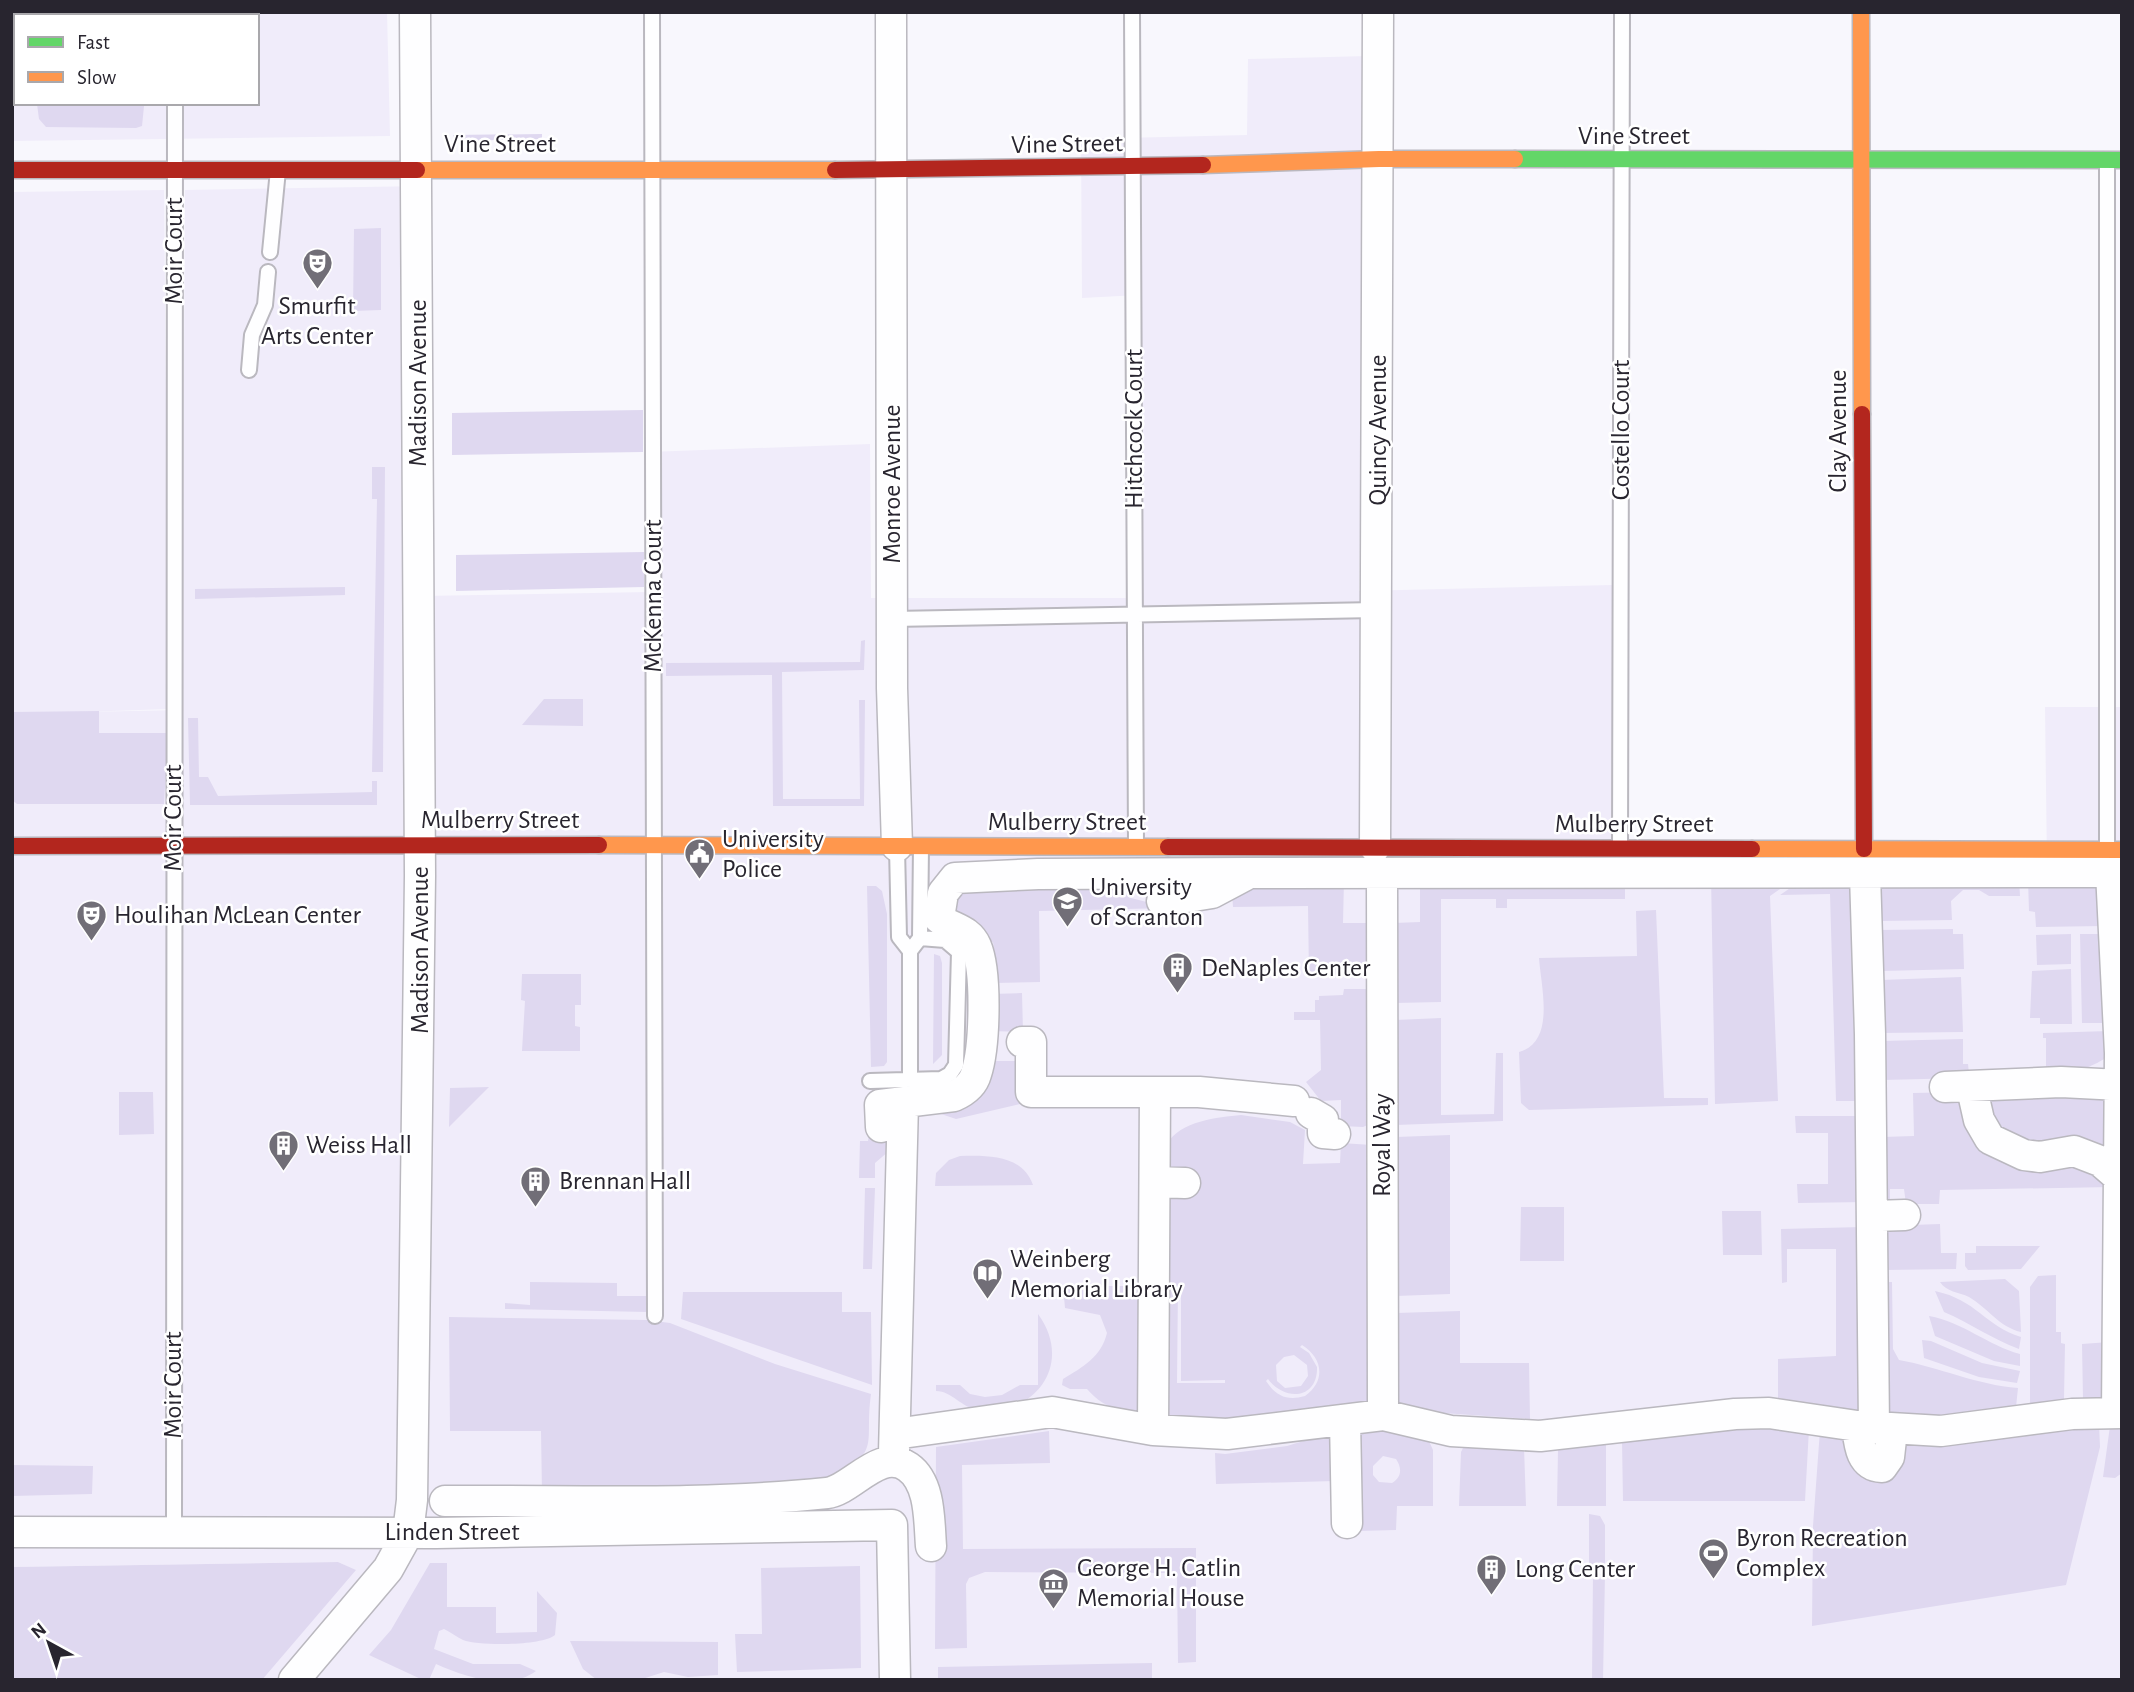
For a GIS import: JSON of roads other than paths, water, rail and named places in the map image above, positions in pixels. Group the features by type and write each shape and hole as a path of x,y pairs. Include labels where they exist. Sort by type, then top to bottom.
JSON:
{"main road":[{"name":"Clay Avenue","path":"1861,12 1865,862"},
{"name":"Vine Street","path":"12,170 891,169 1134,167 1379,159 2115,160"},
{"name":"Mulberry Street","path":"12,846 1136,846 1378,861 1620,848 1865,862"}],"street":[{"name":"Madison Avenue","path":"293,1680 388,1569 408,1533 413,1480 419,1162 420,844 415,12"},
{"name":"Monroe Avenue","path":"891,12 892,619 909,846"},
{"name":"Quincy Avenue","path":"1378,12 1378,861"},
{"path":"445,1501 689,1500 831,1493 877,1465 895,1449 1052,1412 1153,1430 1227,1434 1383,1415 1451,1430 1540,1436 1734,1414 1769,1413 1874,1428 1965,1430 2022,1420 2119,1413 2121,1053 2115,861 1378,861 1248,873 1038,874 955,878 943,893 939,918 966,932 982,971 981,1043 976,1076 963,1092 897,1113 895,1449 919,1480 929,1506 931,1546"},
{"name":"Royal Way","path":"1378,861 1389,1012 1369,1132 1389,1303 1383,1415"},
{"path":"1865,862 1873,1216 1874,1428"},
{"path":"1162,901 1212,893 1233,885 1248,873"},
{"path":"1022,1042 1031,1042 1031,1092 1199,1092 1303,1107 1323,1120 1324,1133 1369,1132"},
{"path":"2061,1082 2093,1073 2121,1053"},
{"path":"2120,1085 2061,1082 1972,1083 1958,1088 1990,1139 2024,1155 2040,1157 2074,1151 2100,1161 2120,1178"},
{"path":"1153,1430 1155,1092"},
{"path":"1155,1182 1185,1183"},
{"path":"1873,1216 1905,1215"},
{"path":"1345,1420 1347,1522"},
{"name":"Linden Street","path":"12,1532 408,1533 892,1525 895,1680"}],"lane":[{"name":"McKenna Court","path":"652,12 655,1316"},
{"name":"Hitchcock Court","path":"1132,12 1136,846"},
{"name":"Costello Court","path":"1620,848 1622,12"},
{"name":"Moir Court","path":"174,105 174,1533"},
{"path":"2115,160 2115,861"},
{"path":"270,252 278,169"},
{"path":"249,370 252,335 265,305 268,272"},
{"path":"892,619 1376,610"},
{"name":"Monroe Avenue","path":"909,846 920,938"},
{"name":"Monroe Avenue","path":"897,1113 910,951 899,937 909,846"},
{"path":"870,1081 897,1113 950,1074 957,1065 960,1029 959,952 945,940 920,938 910,951"}],"place":[{"name":"Smurfit Arts Center","path":"317,290"},
{"name":"University Police","path":"699,881"},
{"name":"University of Scranton","path":"1067,929"},
{"name":"Houlihan McLean Center","path":"91,942"},
{"name":"DeNaples Center","path":"1178,995"},
{"name":"Weiss Hall","path":"283,1172"},
{"name":"Brennan Hall","path":"536,1208"},
{"name":"Weinberg Memorial Library","path":"987,1301"},
{"name":"Byron Recreation Complex","path":"1713,1580"},
{"name":"Long Center","path":"1492,1596"},
{"name":"George H. Catlin Memorial House","path":"1054,1610"}]}
